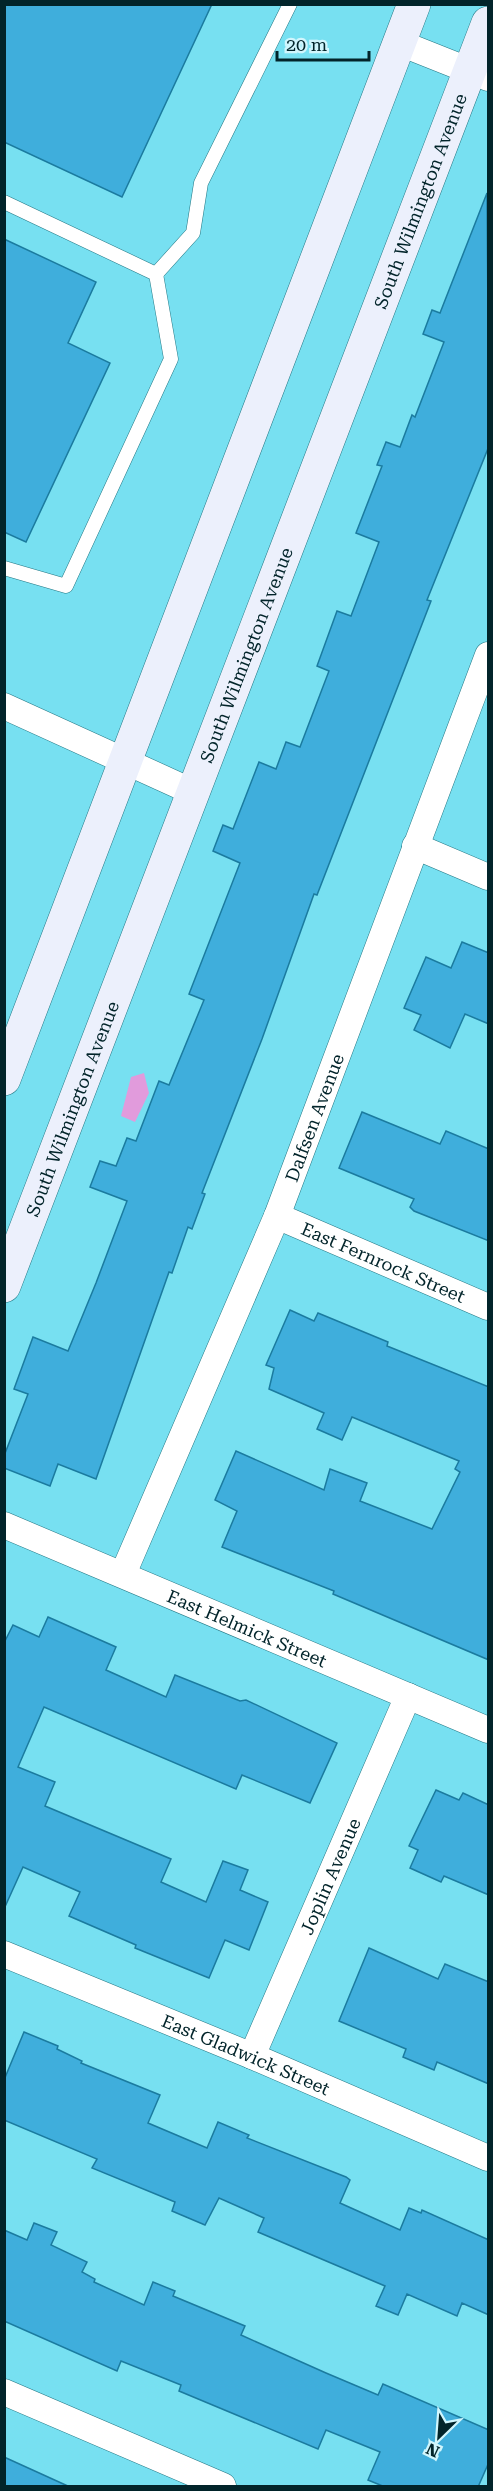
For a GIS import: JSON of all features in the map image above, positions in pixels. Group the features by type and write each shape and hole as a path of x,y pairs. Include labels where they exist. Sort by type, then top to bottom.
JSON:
{"main road":[{"path":"4,1079 414,4"},
{"name":"South Wilmington Avenue","path":"4,1286 195,793 480,75 489,23"}],"street":[{"path":"400,44 480,75"},
{"name":"Dalfsen Avenue","path":"123,1574 277,1216 489,655"},
{"path":"4,706 195,793"},
{"path":"415,846 489,877"},
{"name":"East Fernrock Street","path":"277,1216 489,1307"},
{"name":"East Helmick Street","path":"4,1526 123,1574 489,1730"},
{"name":"Joplin Avenue","path":"252,2056 408,1696"},
{"name":"East Gladwick Street","path":"4,1954 252,2056 489,2158"},
{"path":"4,2392 208,2484"}],"lane":[{"path":"156,274 193,233 201,183 290,4"},
{"path":"4,202 156,274"},
{"path":"4,568 66,586 171,359 156,274"}],"shaded area":[{"path":"144,1073 149,1093 135,1122 121,1116 131,1077"}],"building":[{"path":"4,4 212,4 122,197 4,142"},
{"path":"487,193 489,446 427,600 431,601 317,895 314,894 262,1039 202,1193 205,1194 192,1229 188,1227 172,1273 169,1272 96,1479 58,1464 50,1486 4,1468 4,1456 28,1394 14,1389 33,1337 68,1351 96,1283 127,1201 90,1187 100,1161 116,1166 127,1138 136,1141 159,1081 169,1085 204,1000 189,994 240,863 213,851 223,825 233,829 259,762 276,769 286,742 300,747 329,671 317,666 337,611 351,616 379,542 356,533 382,466 377,465 386,442 400,447 412,415 415,417 444,342 423,334 432,310 440,313"},
{"path":"4,239 96,282 68,343 110,363 26,542 4,532"},
{"path":"462,942 489,953 489,1024 465,1014 450,1048 414,1030 421,1015 404,1008 426,957 451,968"},
{"path":"362,1112 440,1144 446,1131 489,1149 489,1241 414,1211 410,1207 414,1199 339,1168"},
{"path":"290,1310 314,1321 318,1313 388,1342 387,1346 489,1387 489,1660 333,1594 334,1591 222,1547 237,1511 215,1500 236,1451 324,1490 330,1469 367,1483 360,1501 432,1529 460,1472 455,1469 459,1461 352,1417 342,1440 317,1429 324,1413 269,1389 274,1368 266,1365"},
{"path":"48,1617 116,1647 106,1670 166,1697 175,1675 240,1701 246,1700 337,1743 310,1803 242,1775 236,1789 44,1707 18,1767 55,1782 45,1806 171,1859 161,1882 206,1902 223,1861 248,1870 240,1890 268,1902 249,1950 225,1940 209,1978 135,1948 136,1945 69,1916 80,1892 23,1867 4,1909 4,1643 13,1625 39,1637"},
{"path":"436,1790 459,1800 463,1793 489,1805 489,1895 444,1876 441,1882 410,1868 418,1850 409,1846"},
{"path":"369,1948 438,1979 445,1964 489,1982 489,2084 437,2062 434,2070 403,2057 406,2049 339,2021"},
{"path":"24,2032 58,2046 57,2049 82,2061 81,2063 160,2095 148,2123 207,2148 218,2122 249,2135 247,2138 346,2177 350,2180 340,2203 400,2230 409,2208 421,2213 422,2210 489,2240 489,2315 462,2303 457,2316 407,2294 398,2315 376,2306 385,2286 258,2232 264,2218 219,2198 205,2225 172,2211 175,2202 92,2168 97,2159 4,2120 4,2080"},
{"path":"34,2223 57,2232 51,2245 87,2262 82,2272 95,2279 94,2282 144,2305 153,2282 175,2291 173,2296 245,2326 241,2335 326,2373 378,2395 383,2384 489,2430 489,2462 478,2487 385,2487 368,2480 380,2452 326,2430 318,2449 179,2391 181,2385 121,2361 117,2371 4,2321 4,2230 27,2240"},
{"path":"4,2457 70,2487 4,2487"}]}
